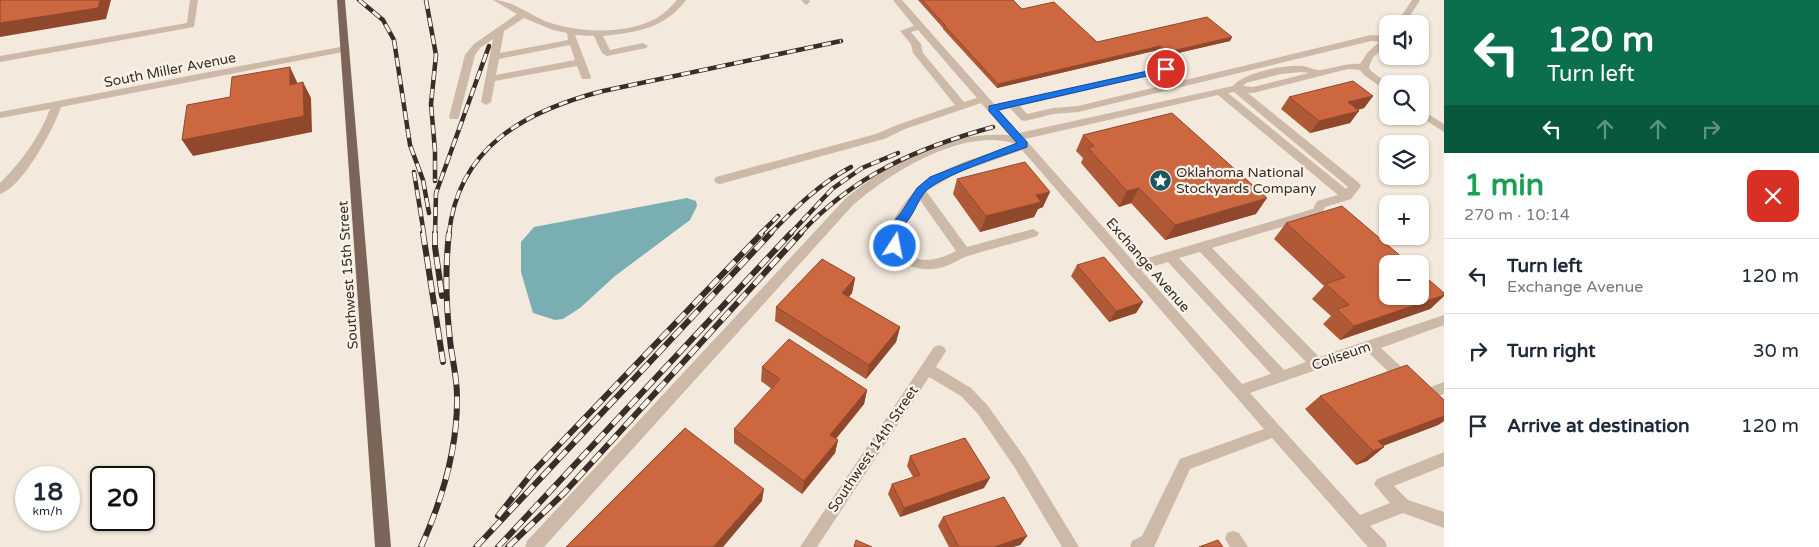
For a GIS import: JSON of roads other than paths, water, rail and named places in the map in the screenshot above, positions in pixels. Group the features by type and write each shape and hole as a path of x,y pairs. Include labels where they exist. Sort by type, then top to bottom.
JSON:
{"main road":[{"name":"Southwest 15th Street","path":"341,0 384,547"}],"street":[{"path":"0,59 191,25 194,0"},
{"path":"498,0 571,37 586,77"},
{"path":"495,58 571,37 598,35 636,28 662,19 682,0"},
{"name":"Exchange Avenue","path":"897,0 1239,391 1379,547"},
{"path":"1406,15 1416,0"},
{"path":"454,117 470,55 477,46 523,14"},
{"path":"920,26 905,31 916,44 918,53 962,106"},
{"path":"486,102 500,29"},
{"path":"598,35 606,53 643,46"},
{"path":"1012,104 1025,118 1053,111 1078,109 1371,38 1379,39"},
{"name":"South Miller Avenue","path":"0,115 56,106 345,49"},
{"path":"1364,67 1368,58 1379,49"},
{"path":"491,79 580,62"},
{"path":"1033,233 964,252 946,262 932,266 910,262 895,246 892,236 895,228 905,216 920,190 933,179 1020,140 1221,92 1236,88 1242,81 1300,67 1312,69 1318,74 1348,66 1364,67"},
{"path":"1364,67 1367,73 1379,82"},
{"path":"720,180 880,137 901,127 962,106 1012,104 1166,69"},
{"path":"1131,268 1317,212 1322,204 1347,196 1355,186 1236,88"},
{"path":"1221,92 1347,196"},
{"path":"0,190 39,147 47,133 56,106"},
{"path":"1429,118 1444,129"},
{"path":"533,547 855,196 873,182 919,156 942,147 976,138 1020,140"},
{"path":"920,190 964,252"},
{"path":"1202,246 1316,364"},
{"path":"1170,256 1281,376"},
{"name":"Coliseum","path":"1239,391 1444,320"},
{"path":"1370,346 1422,396 1444,388"},
{"name":"Southwest 14th Street","path":"808,547 939,351"},
{"path":"927,370 966,392 983,410 1020,463 1071,547"},
{"path":"1138,547 1148,542 1185,464 1275,431"},
{"path":"1444,459 1382,484 1403,506 1444,520"},
{"path":"1358,524 1403,506"}],"water":[{"path":"687,198 696,201 697,206 690,220 615,276 580,308 563,319 555,320 533,313 521,272 521,242 534,227"}],"railway":[{"path":"359,0 383,20 394,40 410,145 423,180 429,213"},
{"path":"426,0 436,55 431,104 435,151 435,181"},
{"path":"449,234 455,204 466,178 481,156 500,137 522,122 574,99 603,91 841,41"},
{"path":"435,234 436,193 489,46"},
{"path":"801,233 842,195 888,166 938,144 993,127"},
{"path":"790,234 832,189 862,168 898,153"},
{"path":"771,233 818,189 851,167"},
{"path":"414,172 424,234"},
{"path":"760,234 778,216"},
{"path":"423,233 443,362"},
{"path":"421,547 442,493 452,455 457,416 457,389 447,300 449,233"},
{"path":"498,516 532,473 762,233"},
{"path":"476,547 771,233"},
{"path":"498,547 791,233"},
{"path":"508,547 564,493 801,233"},
{"path":"435,234 442,296"}],"place":[{"name":"Oklahoma National Stockyards Company","path":"1160,180"}]}
